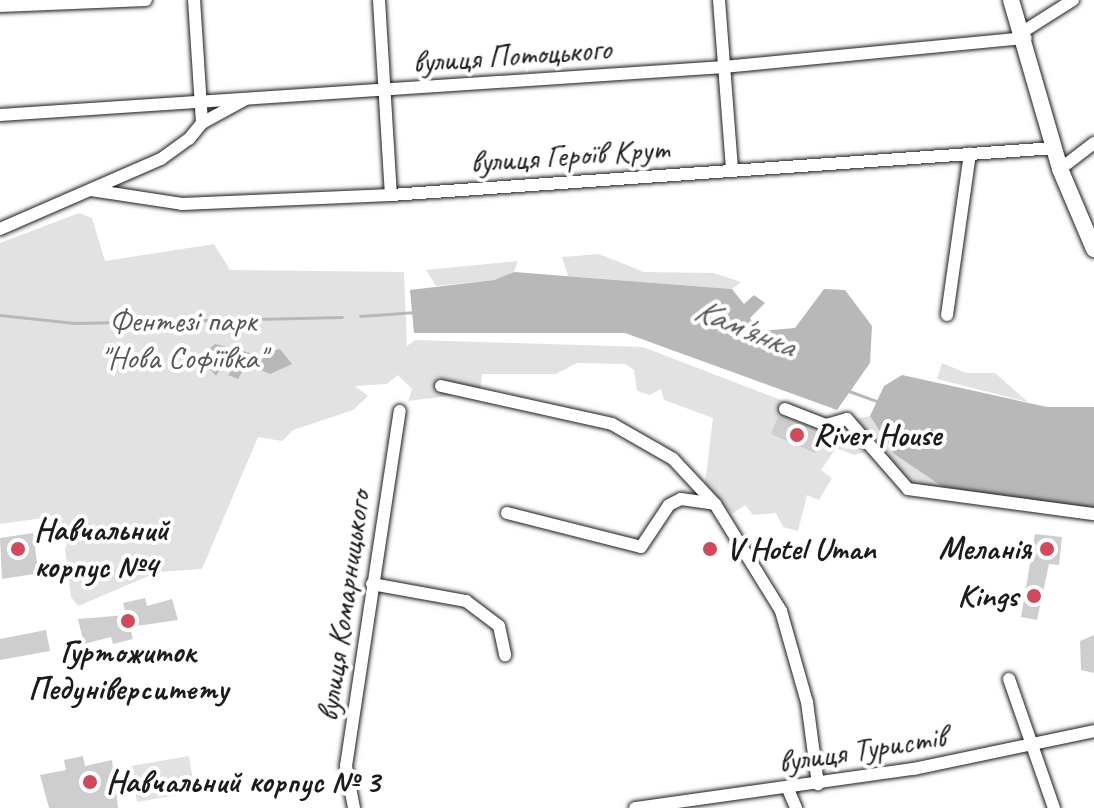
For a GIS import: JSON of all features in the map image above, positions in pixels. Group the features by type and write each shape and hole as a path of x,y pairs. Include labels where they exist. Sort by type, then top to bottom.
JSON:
{"main road":[{"path":"1011,0 1025,34 1060,169 1094,249"}],"street":[{"path":"0,6 20,2 146,0"},
{"path":"194,0 202,123"},
{"path":"379,0 391,195"},
{"path":"719,0 732,170"},
{"path":"1025,34 1073,0"},
{"name":"вулиця Потоцького","path":"0,115 200,98 385,91 724,67 1025,34"},
{"path":"0,229 161,159 202,123 249,98"},
{"path":"1060,169 1094,143"},
{"name":"вулиця Героїв Крут","path":"91,190 182,204 391,195 1054,148"},
{"path":"947,315 970,154"},
{"path":"441,386 612,424 673,459 715,504 764,577 789,629 818,784"},
{"path":"785,409 826,425 847,419 908,489 1094,514"},
{"name":"вулиця Комарницького","path":"354,808 346,766 362,686 372,584 400,411"},
{"path":"507,513 641,547 669,505 681,499 715,504"},
{"path":"372,584 466,601 499,626 505,655"},
{"path":"1009,679 1054,808"},
{"name":"вулиця Туристів","path":"635,808 788,789 1032,749 1094,731"},
{"path":"788,789 796,808"}],"green space":[{"name":"Фентезі парк \"Нова Софіївка\"","path":"79,213 92,218 105,261 214,244 230,270 404,272 407,346 415,340 643,347 838,422 870,416 894,454 943,487 1000,497 922,493 872,450 854,455 836,448 821,470 832,478 819,500 807,495 798,531 783,527 776,513 753,515 745,505 732,514 705,484 713,418 664,400 661,389 650,395 637,391 634,370 625,364 577,363 556,374 482,374 480,392 408,401 412,389 398,375 387,384 355,386 368,396 353,410 293,430 282,441 258,437 202,569 158,572 78,606 71,597 65,549 69,537 58,516 0,524 0,243"},
{"path":"599,254 644,272 714,273 741,282 732,289 568,276 562,257"},
{"path":"518,261 514,272 494,280 436,286 426,270"},
{"path":"942,363 966,373 995,373 1028,402 937,379"},
{"path":"189,756 195,792 137,802 131,766"}],"water":[{"path":"514,272 732,289 744,304 754,295 765,303 750,318 759,331 795,328 824,289 845,290 872,326 870,363 837,410 625,333 414,333 410,290 494,280"},
{"path":"215,344 258,355 280,349 292,364 270,374 247,364 238,379 228,375 236,366 227,358 216,376 203,361 214,364 214,354 201,356"},
{"path":"902,375 1047,407 1094,407 1094,509 943,487 894,454 870,416 884,386"}],"building":[{"name":"River House","path":"778,417 822,436 815,453 771,434"},
{"name":"Навчальний корпус №4","path":"33,533 37,562 45,561 47,572 2,579 0,538"},
{"path":"1035,534 1062,537 1059,565 1049,564 1037,620 1021,617"},
{"name":"Гуртожиток Педуніверситету","path":"145,598 147,606 172,599 178,620 130,627 133,639 113,644 111,637 84,644 78,619 126,615 123,603"},
{"name":"Гуртожиток Педуніверситету","path":"46,630 50,651 0,660 0,639"},
{"path":"1094,635 1094,673 1081,670 1080,641"},
{"name":"Навчальний корпус № 3","path":"83,756 85,766 112,760 118,808 49,808 40,775 66,770 64,760"}],"waterway":[{"name":"Кам'янка","path":"360,316 416,312"},
{"name":"Кам'янка","path":"0,315 75,323 342,317"},
{"name":"Кам'янка","path":"846,390 876,401"}],"place":[{"name":"River House","path":"797,435"},
{"name":"Навчальний корпус №4","path":"18,549"},
{"name":"V Hotel Uman","path":"710,549"},
{"name":"Меланія","path":"1047,549"},
{"name":"Kings","path":"1034,596"},
{"name":"Гуртожиток Педуніверситету","path":"128,621"},
{"name":"Навчальний корпус № 3","path":"90,782"}]}
